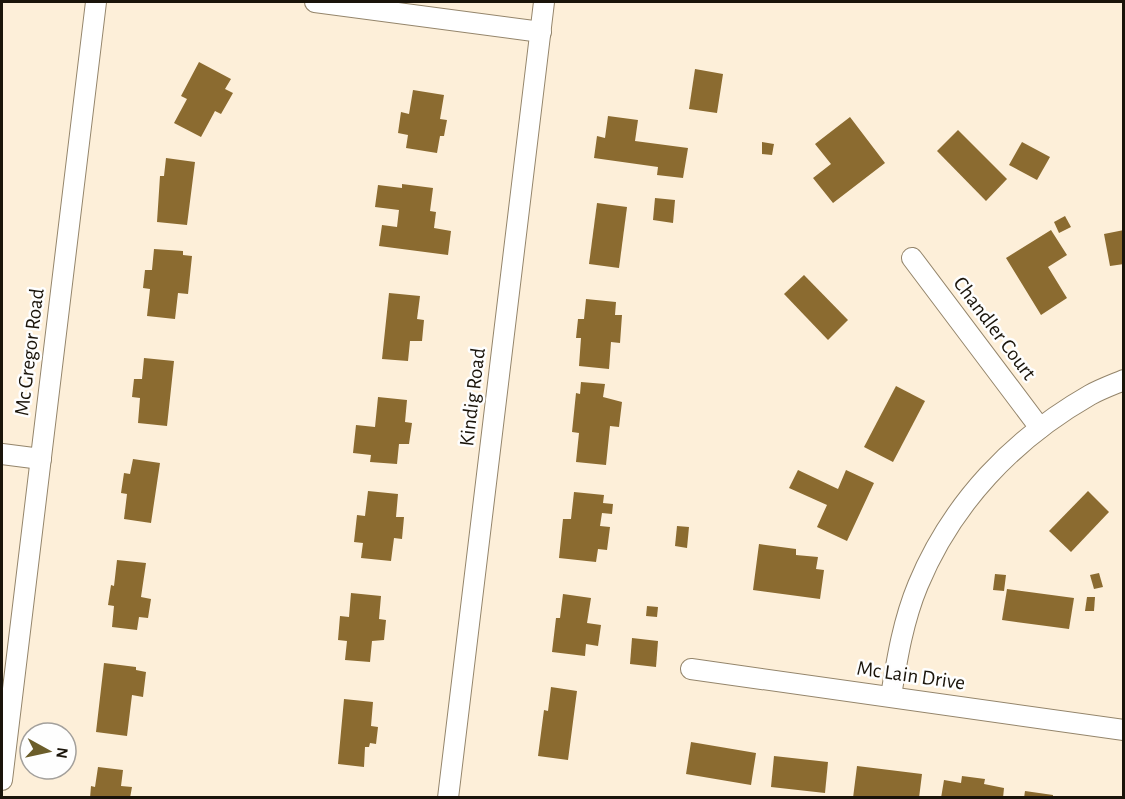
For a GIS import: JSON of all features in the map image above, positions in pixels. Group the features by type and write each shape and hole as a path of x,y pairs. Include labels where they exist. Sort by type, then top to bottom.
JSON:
{"street":[{"name":"Mc Gregor Road","path":"2,780 96,2"},
{"path":"315,2 541,32"},
{"name":"Kindig Road","path":"448,798 544,2"},
{"name":"Chandler Court","path":"912,258 1040,428"},
{"path":"891,696 902,633 918,585 950,523 987,475 1008,453 1040,428 1090,396 1124,380"},
{"path":"2,454 41,459"},
{"name":"Mc Lain Drive","path":"691,669 1124,730"}],"building":[{"path":"199,62 231,79 225,89 233,93 221,114 215,111 201,137 174,123 187,99 181,96"},
{"path":"695,69 723,74 717,113 689,109"},
{"path":"413,90 444,95 440,119 447,120 444,136 440,136 437,153 406,148 408,135 398,133 401,112 409,114"},
{"path":"608,116 638,120 635,141 688,148 683,178 657,175 658,167 594,158 597,136 605,138"},
{"path":"850,117 885,163 833,203 813,178 831,164 815,144"},
{"path":"958,130 1007,179 986,201 937,151"},
{"path":"762,142 774,144 772,155 762,154"},
{"path":"1022,142 1050,157 1037,180 1009,165"},
{"path":"166,158 195,162 187,225 157,222 160,176 164,176"},
{"path":"402,184 433,188 430,211 436,212 434,228 451,231 448,255 379,246 382,225 397,227 399,210 375,207 378,185 402,188"},
{"path":"655,198 675,200 673,223 653,220"},
{"path":"597,203 627,207 619,268 589,264"},
{"path":"1065,216 1071,227 1059,233 1054,222"},
{"path":"1051,230 1067,255 1048,267 1067,298 1041,315 1006,258"},
{"path":"1124,230 1124,264 1110,266 1104,234"},
{"path":"154,249 183,251 183,255 192,256 188,294 178,293 175,319 147,316 150,289 143,288 145,270 152,270"},
{"path":"804,275 848,320 828,340 784,294"},
{"path":"389,293 420,296 417,319 424,320 422,341 410,341 408,361 382,359"},
{"path":"586,299 616,302 615,315 622,315 620,343 611,342 609,369 579,366 581,338 576,338 578,319 584,319"},
{"path":"144,358 174,361 167,426 138,423 140,398 132,397 134,379 142,379"},
{"path":"581,382 605,384 603,397 622,402 619,427 610,426 606,465 576,462 579,433 572,432 576,393 580,394"},
{"path":"896,386 925,401 893,462 864,447"},
{"path":"378,397 407,400 405,422 412,423 409,444 399,444 397,464 370,462 371,455 353,453 356,425 375,427"},
{"path":"133,459 160,463 151,523 124,519 127,494 121,493 124,473 130,474"},
{"path":"798,470 838,489 846,470 874,483 847,541 817,527 827,505 789,488"},
{"path":"368,491 398,494 396,517 404,517 402,539 394,538 391,561 361,558 363,543 354,542 357,515 365,516"},
{"path":"1088,491 1109,512 1071,552 1049,531"},
{"path":"574,492 604,495 603,503 613,504 612,514 602,513 600,526 610,527 607,550 598,549 596,562 559,558 563,519 571,519"},
{"path":"677,526 689,527 687,548 675,546"},
{"path":"759,544 796,549 796,555 818,557 816,569 824,570 820,599 753,590"},
{"path":"117,560 146,563 141,597 151,599 148,618 139,617 137,630 112,627 114,606 108,605 111,585 114,586"},
{"path":"1099,573 1103,587 1094,589 1090,575"},
{"path":"995,574 1006,575 1004,591 993,590"},
{"path":"1007,589 1074,598 1069,629 1002,620"},
{"path":"351,593 381,596 379,619 386,620 384,640 372,641 370,662 345,660 347,641 338,640 340,616 349,617"},
{"path":"563,594 591,598 587,623 601,625 598,646 586,644 585,656 552,652 556,618 560,618"},
{"path":"1087,597 1095,597 1094,611 1085,611"},
{"path":"647,606 658,607 657,617 646,616"},
{"path":"632,638 658,641 656,667 630,664"},
{"path":"104,663 136,667 136,670 146,672 143,697 132,695 127,736 96,732"},
{"path":"551,687 577,691 568,760 538,756 544,710 548,711"},
{"path":"344,699 373,702 371,726 378,727 376,744 370,743 369,747 365,747 364,767 338,764"},
{"path":"691,742 756,753 751,785 686,774"},
{"path":"774,756 828,762 825,793 771,787"},
{"path":"857,766 922,774 919,798 853,798"},
{"path":"98,767 123,770 121,786 132,787 130,798 90,798 91,786 95,787"},
{"path":"962,776 985,779 984,784 1004,788 1003,798 941,798 944,780 961,783"},
{"path":"1025,791 1053,795 1053,798 1024,798"}]}
